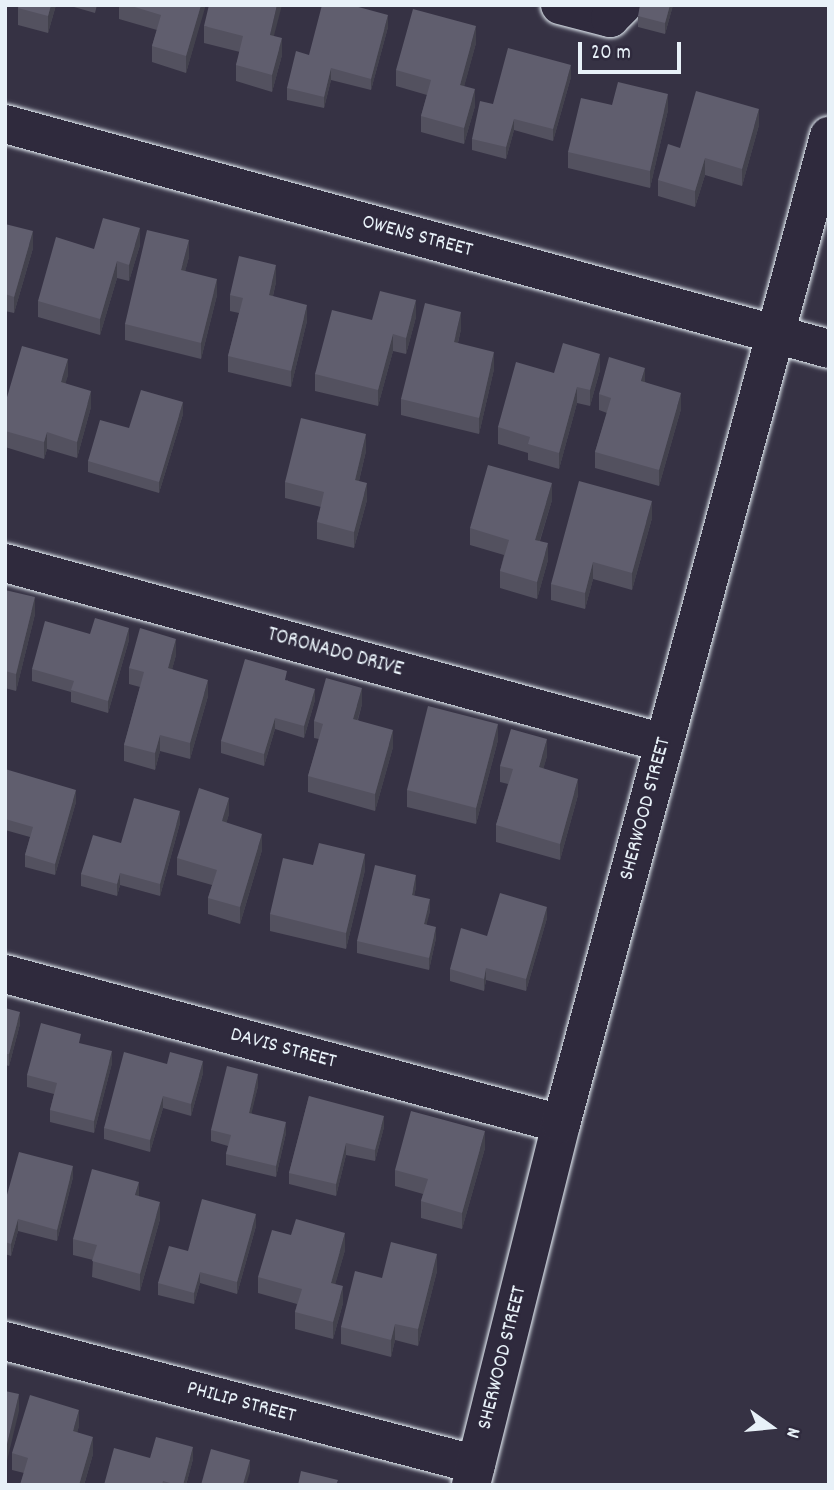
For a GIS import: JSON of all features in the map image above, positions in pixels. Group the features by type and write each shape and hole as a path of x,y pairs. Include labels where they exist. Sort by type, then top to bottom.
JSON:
{"street":[{"path":"560,5 610,18 623,5"},
{"name":"OWENS STREET","path":"5,124 829,349"},
{"name":"SHERWOOD STREET","path":"474,1475 561,1124 829,136"},
{"name":"TORONADO DRIVE","path":"5,563 664,743"},
{"name":"DAVIS STREET","path":"5,974 561,1124"},
{"name":"PHILIP STREET","path":"5,1341 474,1475"}],"building":[{"path":"19,5 51,5 48,16 18,8"},
{"path":"128,5 201,5 186,56 152,46 161,15"},
{"path":"209,5 277,5 270,35 282,38 272,75 236,65 243,36 204,26"},
{"path":"322,5 351,5 388,15 371,79 331,68 324,97 287,88 296,51 309,55"},
{"path":"640,5 670,5 665,23 638,16"},
{"path":"413,9 476,26 460,85 475,89 464,128 421,116 431,80 396,70"},
{"path":"508,48 571,65 553,129 514,119 506,147 472,139 480,101 493,104"},
{"path":"618,82 668,94 650,171 568,152 581,98 612,105"},
{"path":"696,91 759,109 742,169 705,158 695,191 658,180 668,144 680,148"},
{"path":"103,218 140,228 129,265 117,261 100,319 38,301 56,237 94,249"},
{"path":"5,224 33,231 14,297 5,294"},
{"path":"147,230 189,240 181,270 217,279 201,343 125,324"},
{"path":"239,256 276,265 269,295 307,305 291,371 228,356 243,298 230,295"},
{"path":"380,291 416,300 406,338 393,334 378,390 315,374 332,310 372,320"},
{"path":"425,303 461,312 454,342 494,352 479,418 401,399"},
{"path":"563,343 600,354 590,390 577,387 559,453 528,444 530,437 498,427 516,362 554,373"},
{"path":"22,346 68,359 61,382 91,391 77,442 47,432 44,442 5,431 5,404"},
{"path":"609,357 645,368 641,381 681,393 659,470 595,452 611,398 599,394"},
{"path":"141,390 183,402 159,482 88,461 100,420 129,428"},
{"path":"301,418 366,434 355,480 367,483 354,532 317,522 324,492 285,482"},
{"path":"488,465 552,483 535,540 548,543 537,582 500,571 509,540 470,528"},
{"path":"579,481 652,501 632,573 593,562 585,593 551,584"},
{"path":"5,590 35,597 16,674 5,671"},
{"path":"95,618 129,628 108,701 71,690 74,681 32,669 45,621 90,634"},
{"path":"140,628 176,639 168,668 208,680 190,743 160,735 155,753 124,745 144,672 129,668"},
{"path":"245,659 287,671 285,680 315,689 304,726 275,718 264,754 221,741"},
{"path":"326,678 362,688 353,719 393,730 375,794 308,776 323,724 314,721"},
{"path":"428,706 498,724 476,808 407,790"},
{"path":"511,729 547,739 539,767 578,779 560,844 496,825 513,769 500,766"},
{"path":"5,769 76,790 55,864 25,855 33,827 5,819"},
{"path":"199,788 229,798 222,821 262,834 240,907 208,898 217,870 177,858"},
{"path":"134,798 180,811 160,884 120,873 117,884 81,874 93,835 121,843"},
{"path":"319,843 365,854 346,933 270,914 283,858 313,865"},
{"path":"375,865 416,875 412,895 430,899 424,924 436,927 429,958 357,941"},
{"path":"500,893 547,907 526,979 486,968 484,979 450,969 461,928 487,936"},
{"path":"5,1008 20,1012 9,1054 5,1054"},
{"path":"41,1023 81,1034 79,1043 112,1051 94,1121 50,1110 57,1083 27,1075"},
{"path":"124,1052 167,1064 170,1052 203,1061 191,1104 163,1096 150,1140 104,1128"},
{"path":"227,1066 258,1074 249,1113 286,1122 276,1166 226,1154 231,1135 211,1130"},
{"path":"309,1096 384,1116 375,1150 346,1143 336,1184 289,1173"},
{"path":"411,1111 485,1131 462,1213 421,1201 428,1179 395,1170"},
{"path":"19,1152 73,1166 57,1230 18,1219 11,1244 5,1242 5,1202"},
{"path":"92,1169 139,1182 135,1195 160,1202 140,1274 92,1261 97,1245 73,1239"},
{"path":"202,1199 256,1214 237,1282 200,1272 194,1293 158,1283 169,1246 188,1251"},
{"path":"296,1219 345,1233 331,1283 343,1286 333,1322 295,1312 302,1289 258,1277 272,1230 291,1235"},
{"path":"391,1242 437,1254 418,1329 395,1324 391,1340 341,1327 355,1271 382,1278"},
{"path":"5,1391 19,1394 5,1453"},
{"path":"30,1395 79,1410 73,1431 93,1437 79,1485 20,1485 28,1458 12,1453"},
{"path":"156,1437 193,1447 183,1485 163,1481 162,1485 104,1485 114,1448 150,1458"},
{"path":"211,1449 250,1460 243,1485 201,1485"},
{"path":"301,1471 338,1480 336,1485 298,1485"}]}
